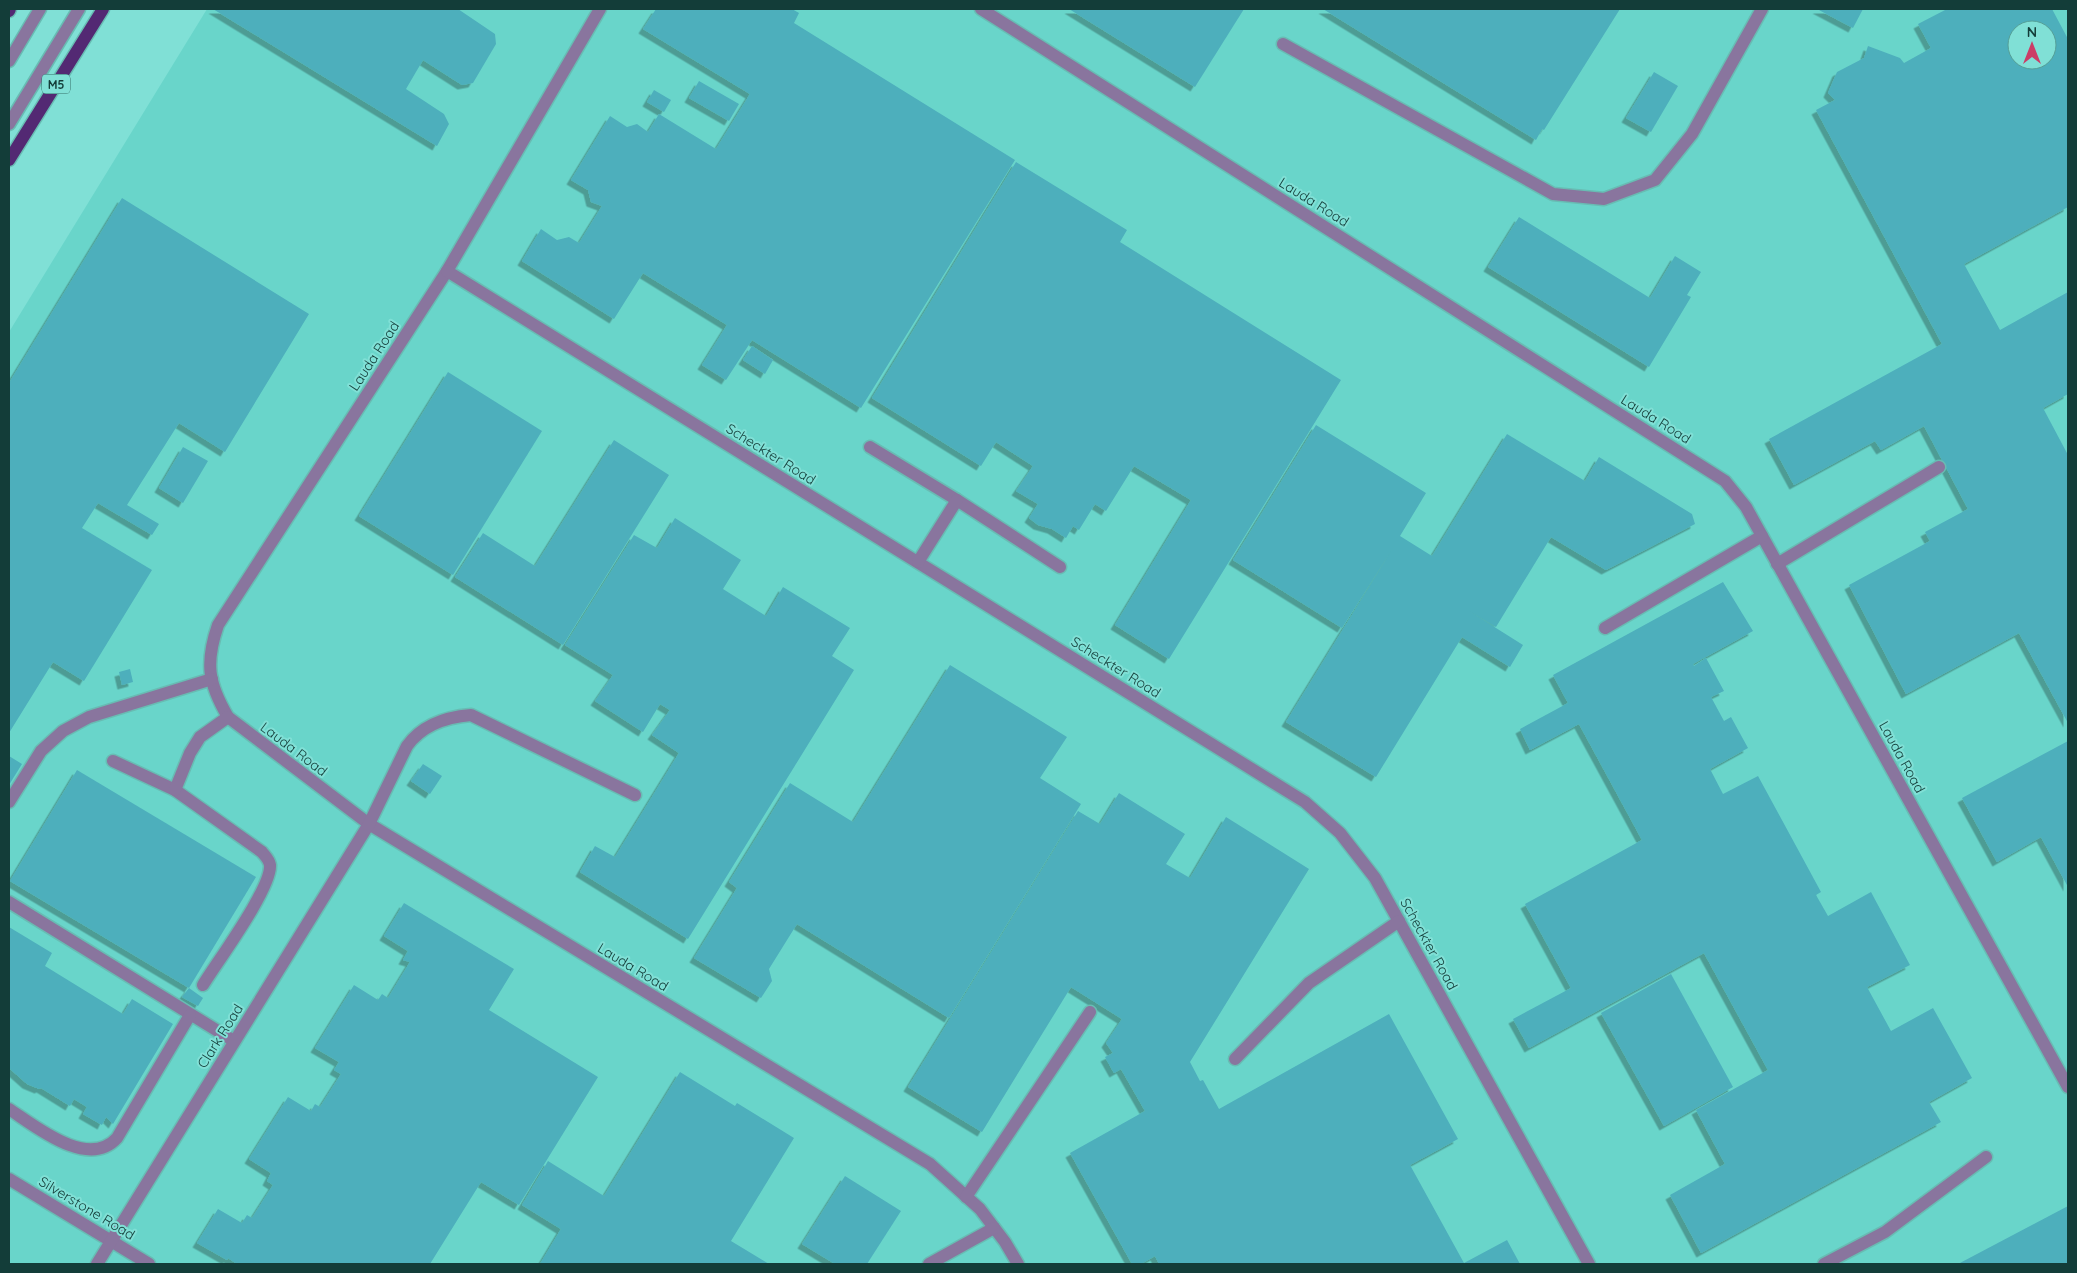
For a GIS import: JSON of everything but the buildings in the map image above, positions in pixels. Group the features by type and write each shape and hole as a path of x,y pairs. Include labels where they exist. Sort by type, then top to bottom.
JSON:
{"main road":[{"name":"M5","path":"9,160 103,9"}],"street":[{"path":"9,61 40,9"},
{"path":"9,124 79,9"},
{"name":"Lauda Road","path":"600,9 447,271 218,625 211,647 214,694 228,717 369,824 930,1164 980,1209 1005,1242 1018,1264"},
{"name":"Lauda Road","path":"981,9 1725,481 1746,507 2068,1087"},
{"path":"1283,44 1553,194 1604,199 1654,180 1692,134 1762,9"},
{"name":"Scheckter Road","path":"447,271 1305,802 1340,833 1375,878 1589,1264"},
{"path":"870,447 957,500 1060,567"},
{"path":"1778,564 1939,467"},
{"path":"918,562 957,500"},
{"path":"1605,628 1762,536"},
{"path":"9,802 41,751 62,730 89,717 212,679"},
{"name":"Clark Road","path":"97,1264 369,824 407,746 422,730 438,722 461,716 471,716 487,722 635,795"},
{"path":"175,790 190,753 200,738 228,717"},
{"path":"113,761 175,790 262,852 270,864 268,878 252,908 203,985"},
{"path":"9,902 234,1041"},
{"path":"1234,1059 1309,983 1399,921"},
{"path":"966,1197 1090,1012"},
{"path":"9,1109 55,1139 76,1147 100,1148 110,1146 117,1138 190,1015"},
{"path":"1824,1264 1885,1232 1986,1157"},
{"name":"Silverstone Road","path":"9,1179 149,1264"},
{"path":"929,1264 994,1228"}],"shaded area":[{"path":"207,9 2068,9 2068,1264 9,1264 9,332"}]}
